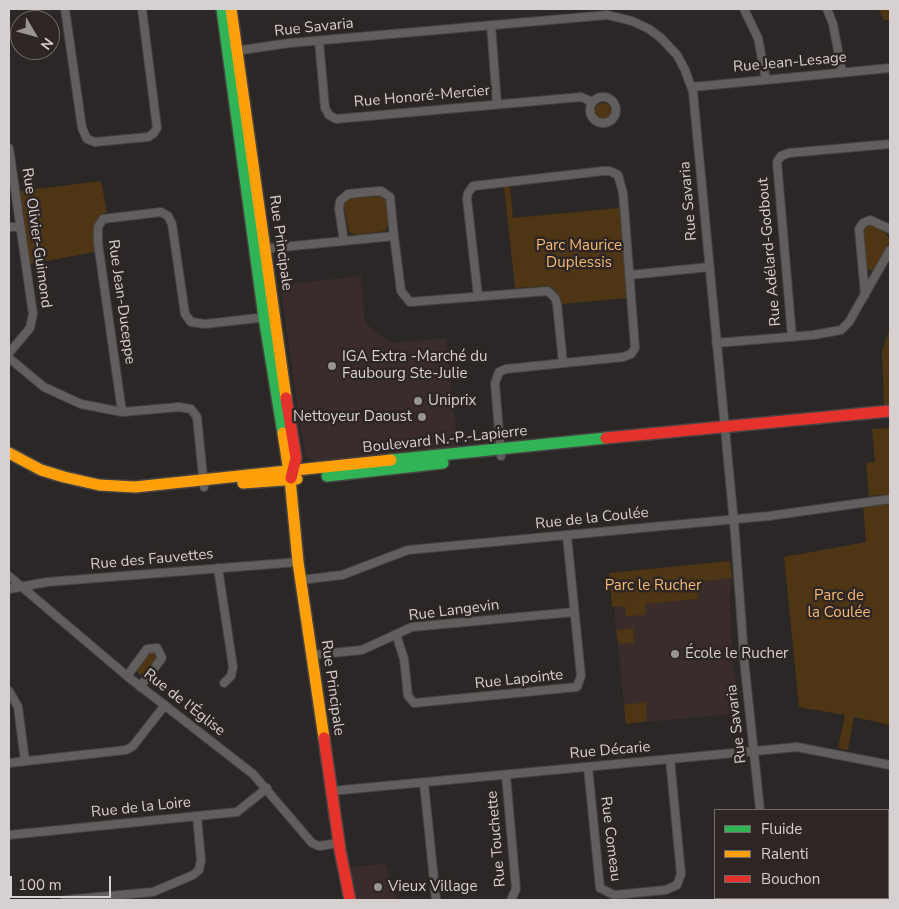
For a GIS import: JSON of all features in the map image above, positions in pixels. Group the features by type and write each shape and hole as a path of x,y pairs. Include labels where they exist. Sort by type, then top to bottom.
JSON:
{"street":[{"path":"65,9 82,128 87,138 97,142 148,137 157,128 142,9"},
{"name":"Rue Principale","path":"222,9 233,51"},
{"name":"Rue Principale","path":"231,9 233,51 290,474 298,562 331,791 350,900"},
{"path":"744,9 758,38 766,80"},
{"path":"827,9 833,24 842,72"},
{"name":"Rue Savaria","path":"233,51 597,15 621,17 643,25 661,38 682,62 692,87 734,520 745,670 760,809"},
{"path":"491,25 497,104"},
{"name":"Rue Honoré-Mercier","path":"319,41 325,106 332,118 581,97 593,102"},
{"name":"Rue Jean-Lesage","path":"692,87 890,68"},
{"name":"Rue Adélard-Godbout","path":"792,337 776,162 781,156 789,154 890,144"},
{"name":"Rue Olivier-Guimond","path":"9,150 33,319 30,328 9,353"},
{"path":"478,296 467,195 471,188 478,184 607,170 615,173 622,186 636,340 632,352 623,357 506,369 498,374 495,383 501,453"},
{"path":"344,241 340,202 346,195 380,191 388,196 391,202 401,291 406,300 417,303 543,290 551,292 557,304 563,363"},
{"name":"Rue Jean-Duceppe","path":"122,412 98,234 98,224 103,219 161,212 168,216 172,224 185,314 191,322 205,324 269,316"},
{"path":"865,294 859,229 863,223 870,220 890,229"},
{"path":"9,228 20,227"},
{"path":"261,249 394,236"},
{"path":"716,343 834,333 841,330 849,322 890,250"},
{"path":"630,275 709,267"},
{"path":"9,358 44,387 68,400 90,407 122,412 179,407 191,409 197,418 204,484"},
{"name":"Boulevard N.-P.-Lapierre","path":"9,462 52,482 103,493 140,494 290,474 890,411"},
{"name":"Boulevard N.-P.-Lapierre","path":"725,429 890,419"},
{"name":"Boulevard N.-P.-Lapierre","path":"9,454 56,475 109,486 143,487 204,484"},
{"name":"Rue de la Coulée","path":"301,580 344,574 402,551 734,520 890,498"},
{"name":"Rue Lapointe","path":"396,634 406,666 408,696 414,703 572,689 577,687 581,676 567,536"},
{"name":"Rue des Fauvettes","path":"9,589 20,586 298,562"},
{"path":"218,568 233,667 231,676 224,683"},
{"name":"Rue de l'Église","path":"9,576 140,687 253,774 267,788 312,843 319,846 339,843"},
{"name":"Rue Langevin","path":"312,655 362,650 412,628 574,612"},
{"path":"127,676 148,649 157,648 162,658 140,687"},
{"path":"9,691 18,707 25,761"},
{"path":"9,763 128,749 164,705"},
{"name":"Rue Décarie","path":"331,791 806,748 890,765"},
{"name":"Rue Comeau","path":"588,767 600,888 614,895 666,890 677,885 681,874 670,760"},
{"name":"Rue Touchette","path":"506,775 516,889 511,900"},
{"path":"424,783 436,900"},
{"name":"Rue de la Loire","path":"9,835 237,812 267,788"},
{"path":"65,900 96,899 157,891 196,873 201,860 197,817"}],"shaded area":[{"path":"361,276 365,323 391,343 446,338 458,447 317,461 305,456 280,285"},
{"name":"École le Rucher","path":"732,578 730,591 732,662 742,713 626,724 614,607 698,599 697,582"},
{"path":"385,864 398,900 355,900 348,867"}],"green space":[{"path":"878,9 890,9 890,20 884,20"},
{"path":"600,103 606,103 611,108 609,117 600,119 595,114 595,108"},
{"path":"101,181 107,212 98,217 93,227 95,252 30,264 20,191"},
{"name":"Parc Maurice Duplessis","path":"510,185 513,218 619,208 627,298 561,304 558,293 550,286 515,288 504,186"},
{"path":"381,196 386,201 389,222 385,231 357,235 349,232 344,206 346,201 351,198"},
{"path":"872,225 886,233 890,241 875,268 871,271 866,267 863,232 867,226"},
{"path":"890,329 890,405 884,405 882,351"},
{"path":"890,428 890,494 869,496 866,463 875,462 872,429"},
{"name":"Parc de la Coulée","path":"890,504 890,725 854,717 848,750 838,748 845,715 799,707 784,557 866,542 863,506"},
{"name":"Parc le Rucher","path":"730,561 732,578 697,582 698,599 645,604 645,615 626,616 625,606 612,607 609,573"},
{"path":"633,628 634,643 618,644 616,630"},
{"path":"154,651 157,658 146,673 139,675 137,669 150,652"},
{"path":"646,702 647,721 626,724 624,705"}],"traffic: fast":[{"path":"222,9 264,317 283,433"},
{"path":"391,460 606,438"},
{"path":"327,476 443,463"}],"traffic: slow":[{"path":"231,9 286,398"},
{"path":"283,433 290,479 298,562 324,738"},
{"path":"9,453 41,470 64,477 99,485 135,487 391,460"},
{"path":"243,483 297,479"}],"traffic: jam":[{"path":"286,398 296,458 291,478"},
{"path":"606,438 890,411"},
{"path":"324,738 340,850 350,900"}],"place":[{"name":"IGA Extra -Marché du Faubourg Ste-Julie","path":"332,366"},
{"name":"Uniprix","path":"418,401"},
{"name":"Nettoyeur Daoust","path":"422,417"},
{"name":"École le Rucher","path":"675,654"},
{"name":"Vieux Village","path":"378,887"}]}
